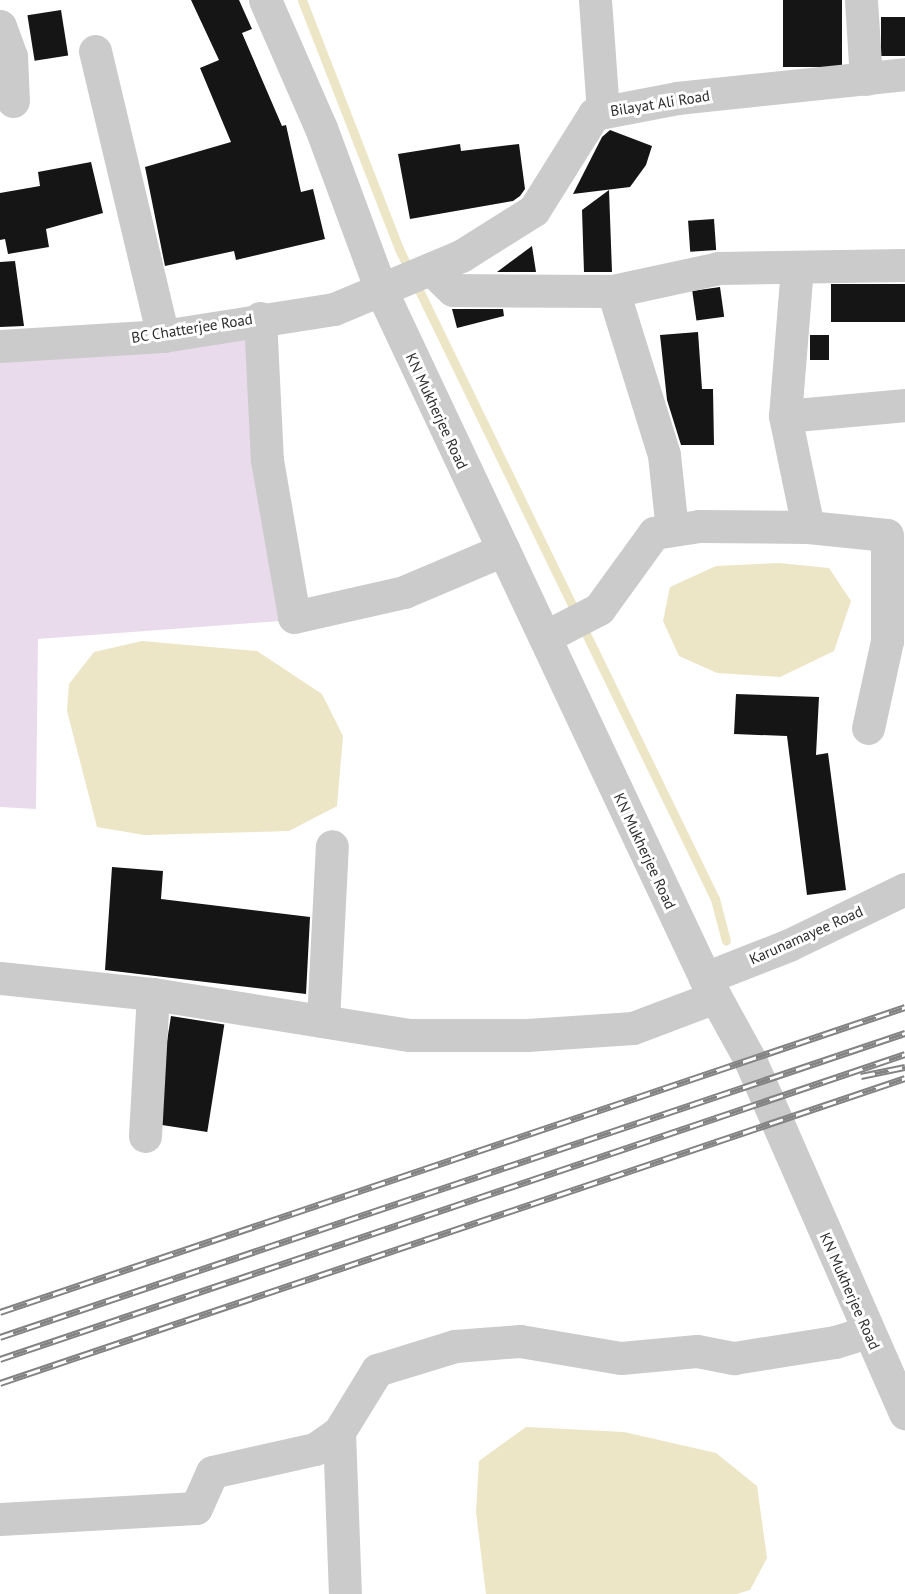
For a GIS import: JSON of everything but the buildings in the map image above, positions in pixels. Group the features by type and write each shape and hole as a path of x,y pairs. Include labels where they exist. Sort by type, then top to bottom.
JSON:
{"street":[{"name":"KN Mukherjee Road","path":"265,0 321,128 381,290 710,988 750,1060 905,1413"},
{"path":"595,0 603,112"},
{"path":"861,0 866,79"},
{"path":"0,26 12,56 13,101"},
{"path":"95,51 163,336"},
{"name":"Bilayat Ali Road","path":"381,290 461,256 534,210 594,114 676,98 905,74"},
{"path":"431,269 453,290 613,291 719,267 905,265"},
{"path":"797,267 785,416 808,527"},
{"name":"BC Chatterjee Road","path":"0,346 163,336 260,318 334,309 381,290"},
{"path":"613,291 664,455 672,530"},
{"path":"260,318 267,460 294,617 404,592 503,550"},
{"path":"785,416 905,405"},
{"path":"545,637 598,609 654,533 699,526 808,527 887,535 887,641 868,728"},
{"path":"323,1021 332,846"},
{"name":"Karunamayee Road","path":"0,978 153,994 410,1035 527,1035 633,1028 789,945 905,889"},
{"path":"145,1136 153,994"},
{"path":"0,1519 196,1508 212,1472 315,1449 339,1432 377,1370 455,1346 520,1341 621,1358 697,1351 735,1358 835,1342 868,1332"},
{"path":"339,1432 345,1594"}],"shaded area":[{"path":"252,328 280,621 38,639 36,809 0,807 0,349"},
{"path":"779,563 829,568 851,601 834,651 780,677 717,673 679,656 663,621 670,587 716,566"},
{"path":"142,641 257,651 322,694 343,736 337,806 289,831 144,835 97,827 67,711 69,684 94,652"},
{"path":"526,1427 624,1432 716,1453 757,1486 767,1558 750,1590 737,1594 486,1594 476,1512 479,1461"}],"waterway":[{"path":"302,0 399,249 715,899 726,941"}],"railway":[{"path":"0,1312 905,1007"},
{"path":"0,1337 905,1033"},
{"path":"0,1359 905,1054"},
{"path":"861,1076 905,1067"},
{"path":"0,1383 905,1078"}]}
